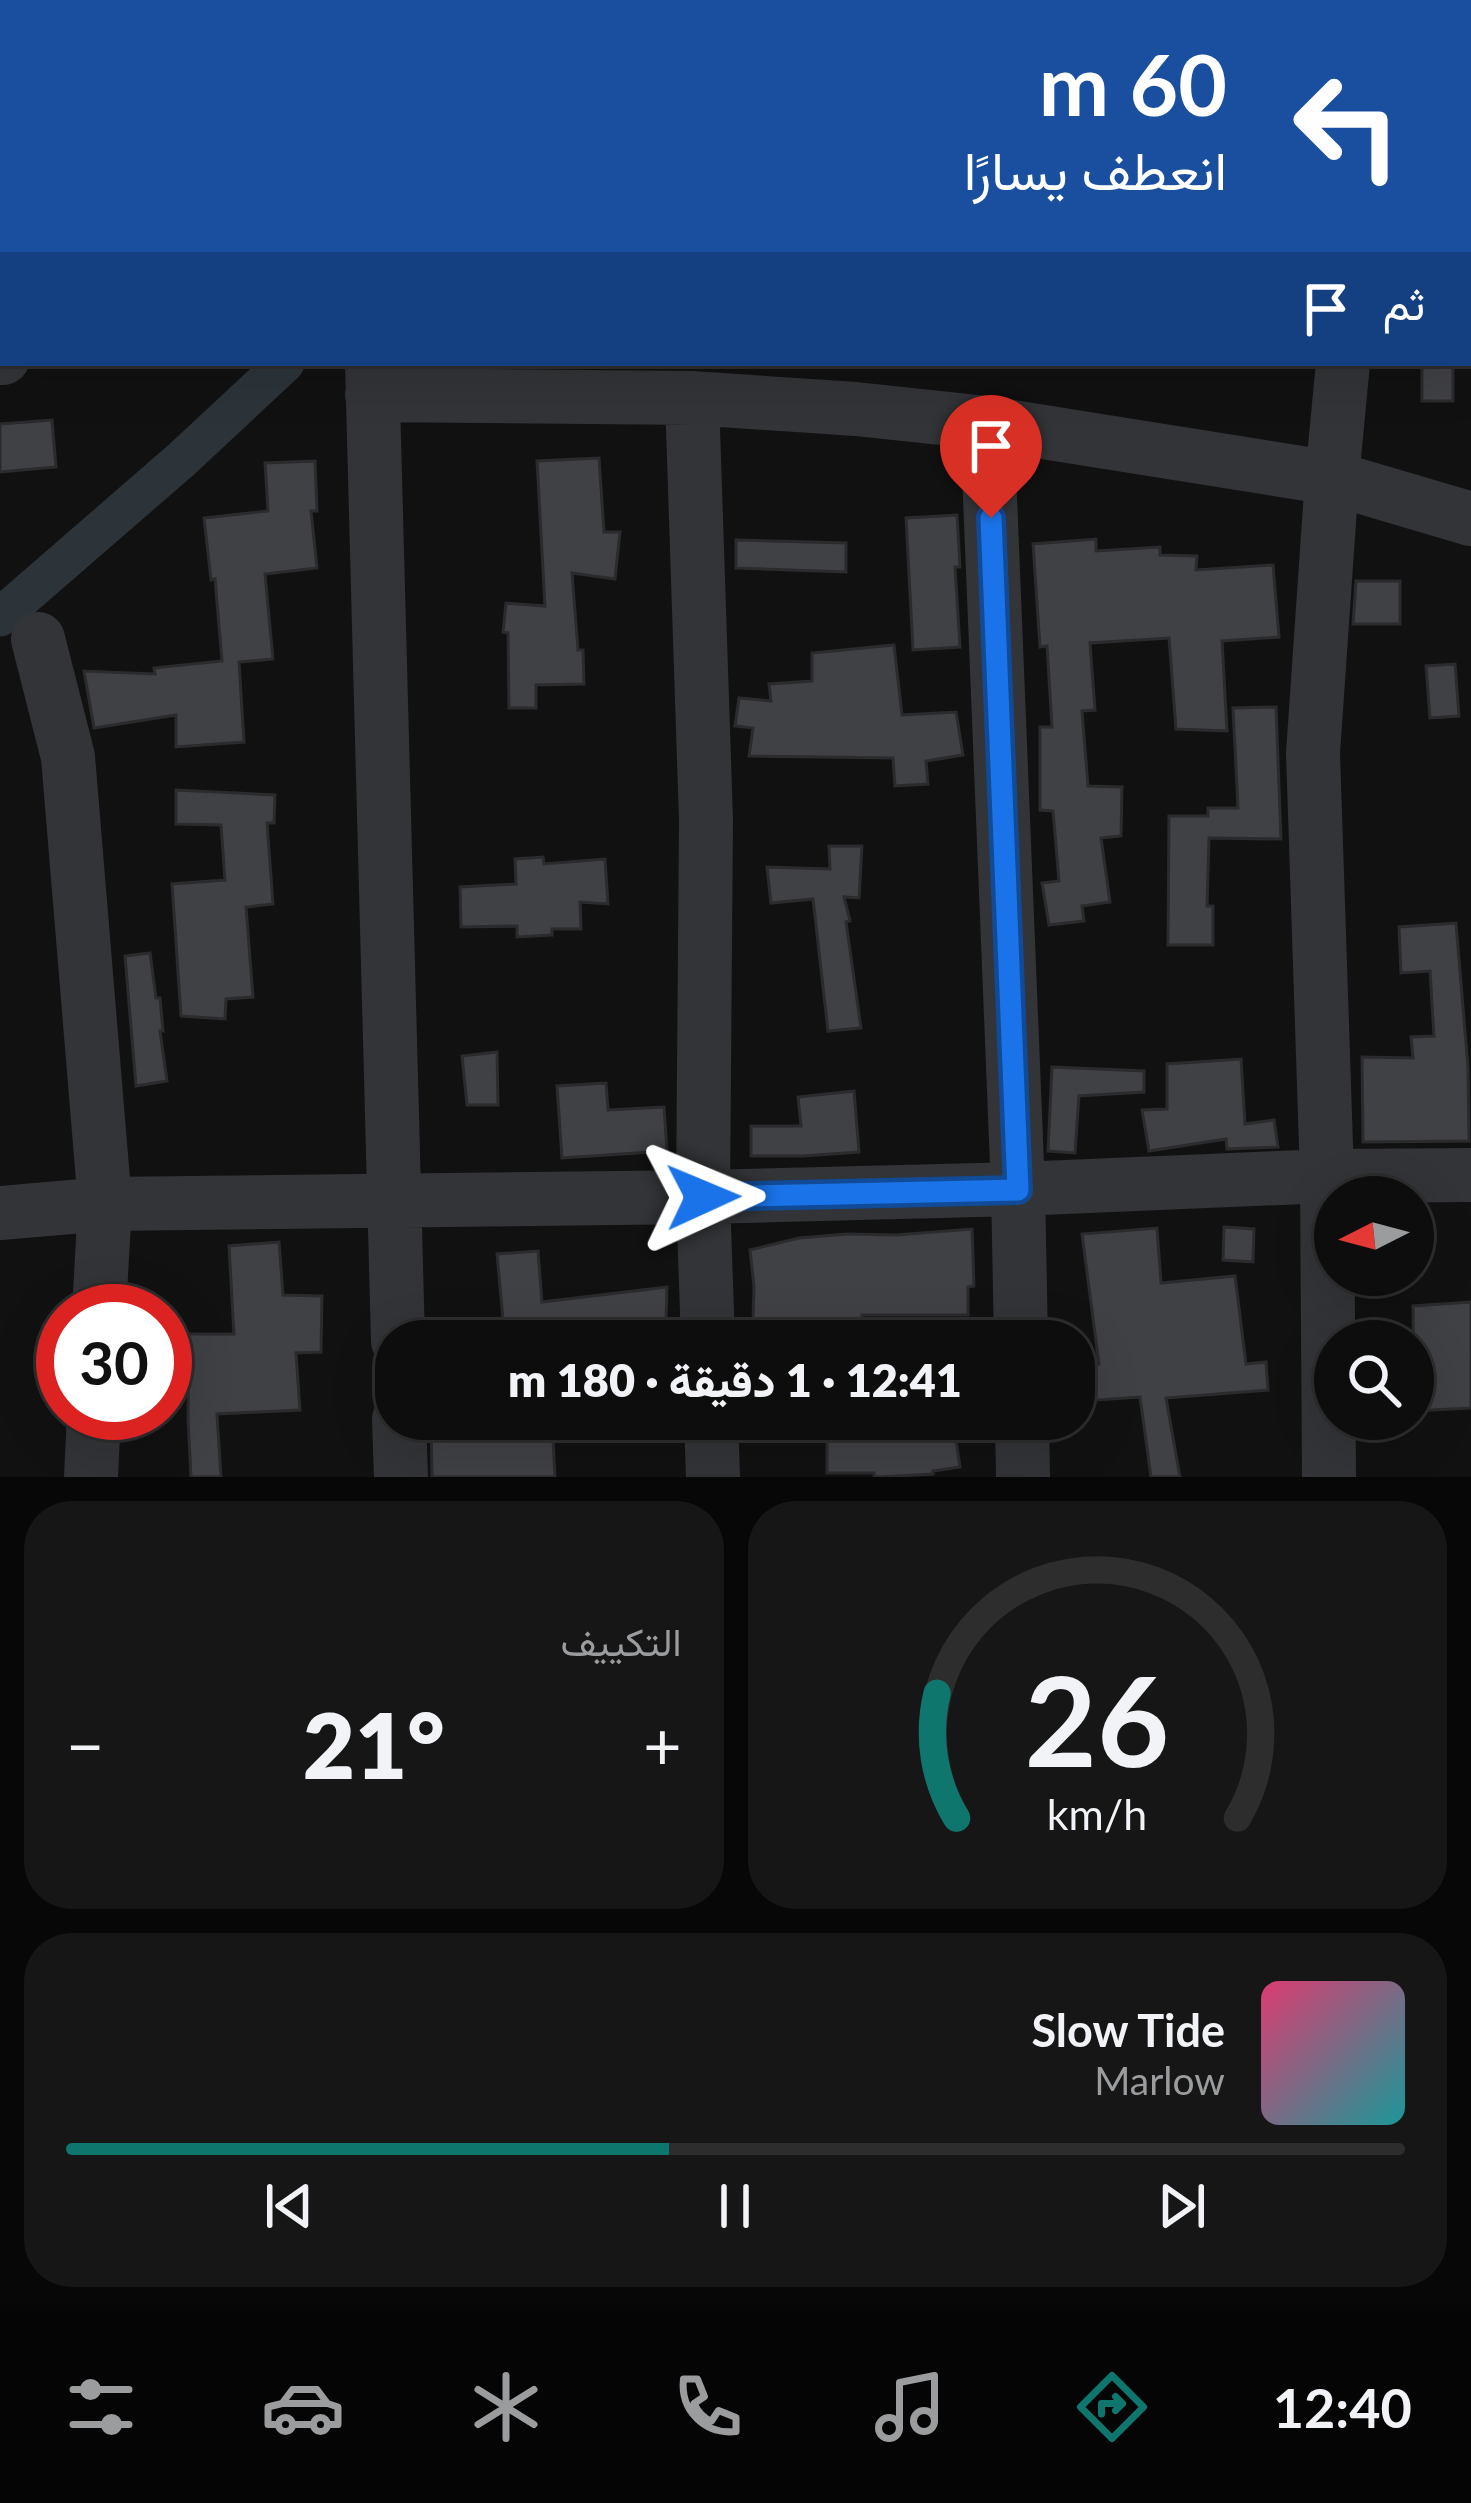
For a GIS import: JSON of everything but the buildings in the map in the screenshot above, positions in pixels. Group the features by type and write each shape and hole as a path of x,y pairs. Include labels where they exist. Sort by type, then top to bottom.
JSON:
{"street":[{"path":"1343,366 1312,753 1327,1176 1471,1175"},
{"path":"398,1320 372,379 856,409 987,423 1332,478 1471,519"},
{"path":"692,398 706,820 703,1197 707,1320"},
{"path":"987,423 1021,1320"},
{"path":"38,639 68,757 105,1204 101,1284"},
{"path":"0,1213 105,1204 1018,1190 1314,1177"},
{"path":"1328,1296 1329,1477"},
{"path":"91,1477 93,1440"},
{"path":"399,1440 400,1477"},
{"path":"712,1440 713,1477"},
{"path":"1022,1440 1023,1477"}],"waterway":[{"path":"0,617 282,366"}],"route":[{"path":"703,1197 1018,1190 991,518"}]}
